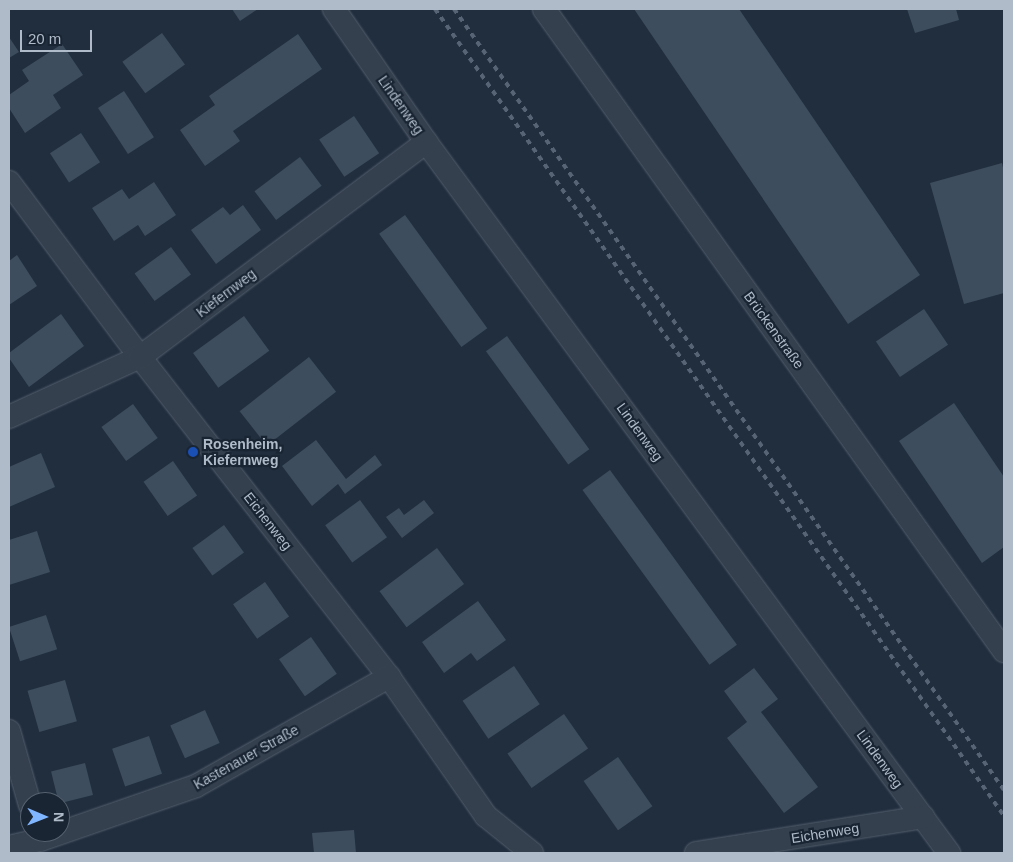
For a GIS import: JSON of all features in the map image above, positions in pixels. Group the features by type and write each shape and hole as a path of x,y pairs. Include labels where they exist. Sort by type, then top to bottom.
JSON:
{"street":[{"name":"Lindenweg","path":"334,9 426,142 949,853"},
{"name":"Brückenstraße","path":"544,9 1004,651"},
{"name":"Kiefernweg","path":"9,417 140,357 426,142"},
{"name":"Eichenweg","path":"9,182 140,357 389,676 486,816 532,853"},
{"name":"Kastenauer Straße","path":"70,826 196,786 389,676"},
{"path":"9,731 26,792"},
{"name":"Eichenweg","path":"696,853 923,817"},
{"name":"Kastenauer Straße","path":"9,848 24,842"}],"building":[{"path":"232,9 258,9 240,21"},
{"path":"634,9 739,9 920,275 848,324"},
{"path":"907,9 956,9 959,20 915,33"},
{"path":"162,33 185,65 145,93 122,62"},
{"path":"298,34 322,69 233,131 240,141 205,166 180,130 215,105 209,96"},
{"path":"9,37 19,52 9,58"},
{"path":"62,44 83,75 53,95 61,108 25,133 9,108 9,95 29,81 22,70"},
{"path":"124,91 154,137 128,154 98,108"},
{"path":"354,116 379,153 344,177 319,139"},
{"path":"81,133 100,162 69,183 50,153"},
{"path":"300,157 322,186 276,220 254,191"},
{"path":"1002,163 1004,172 1004,293 964,304 930,183"},
{"path":"154,182 176,215 145,236 138,225 114,241 92,208 122,189 129,199"},
{"path":"243,205 261,230 216,264 191,230 223,207 230,215"},
{"path":"405,215 487,328 461,347 379,234"},
{"path":"171,247 191,275 155,301 135,273"},
{"path":"17,255 37,286 9,305 9,261"},
{"path":"924,309 948,345 900,377 876,341"},
{"path":"61,314 84,346 29,387 9,358 9,353"},
{"path":"244,316 269,351 218,388 193,353"},
{"path":"507,336 589,449 568,465 486,351"},
{"path":"309,357 336,392 267,446 240,411"},
{"path":"954,403 1004,477 1004,547 982,563 899,441"},
{"path":"133,404 158,438 126,461 101,427"},
{"path":"316,440 346,479 375,455 382,465 345,494 338,484 312,506 282,466"},
{"path":"41,453 55,487 9,507 9,467"},
{"path":"173,461 197,495 168,516 144,482"},
{"path":"610,470 737,645 709,665 582,490"},
{"path":"360,500 387,537 352,562 325,525"},
{"path":"424,500 434,513 402,538 386,517 399,508 404,515"},
{"path":"224,525 244,553 212,575 192,548"},
{"path":"37,531 50,572 9,585 9,540"},
{"path":"437,548 464,584 407,627 379,591"},
{"path":"265,582 289,616 257,639 233,604"},
{"path":"478,601 506,640 477,661 471,653 444,673 422,642"},
{"path":"46,615 57,649 20,661 9,627"},
{"path":"311,637 337,674 305,696 279,659"},
{"path":"514,666 540,704 488,739 463,701"},
{"path":"754,668 778,699 761,712 818,787 784,813 727,738 747,722 724,691"},
{"path":"65,680 77,721 39,732 28,691"},
{"path":"205,710 220,743 185,758 170,725"},
{"path":"564,714 588,748 532,788 507,754"},
{"path":"149,736 162,774 125,787 112,749"},
{"path":"618,757 652,806 618,830 584,781"},
{"path":"85,763 93,795 70,801 70,792 56,792 51,771"},
{"path":"354,830 356,853 314,853 312,833"}],"railway":[{"path":"435,9 1004,816"},
{"path":"454,9 1004,790"}],"place":[{"name":"Rosenheim, Kiefernweg","path":"193,452"}]}
